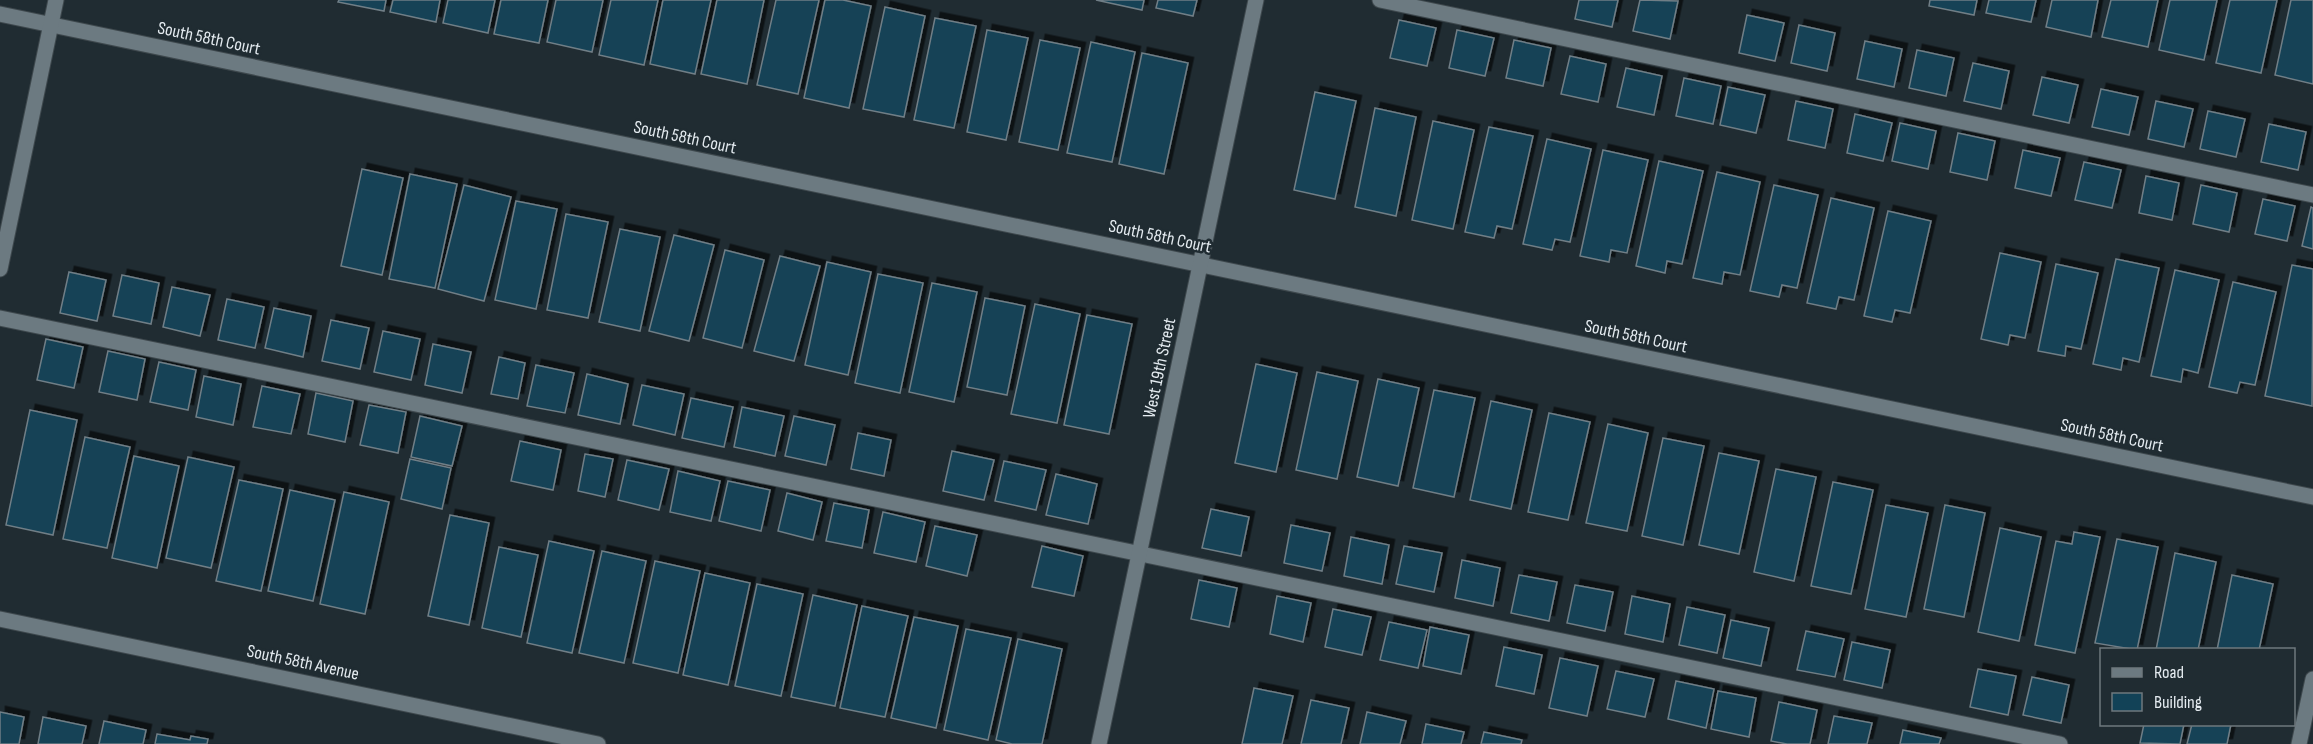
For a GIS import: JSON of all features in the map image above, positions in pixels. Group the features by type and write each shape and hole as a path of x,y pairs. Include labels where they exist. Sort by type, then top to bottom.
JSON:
{"street":[{"path":"0,269 56,0"},
{"name":"West 19th Street","path":"1099,744 1257,0"},
{"path":"1380,0 2313,195"},
{"name":"South 58th Court","path":"0,14 2313,497"},
{"path":"0,318 2060,744"},
{"name":"South 58th Avenue","path":"0,619 598,744"},
{"path":"2299,744 2313,679"}],"building":[{"path":"339,0 386,0 384,11 338,2"},
{"path":"393,0 440,0 436,22 390,12"},
{"path":"448,0 495,0 488,33 443,23"},
{"path":"501,0 548,0 539,43 494,34"},
{"path":"556,0 603,0 592,52 547,42"},
{"path":"611,0 658,0 644,65 599,55"},
{"path":"663,0 711,0 695,74 650,64"},
{"path":"717,0 764,0 747,84 701,74"},
{"path":"776,0 819,0 798,94 757,85"},
{"path":"825,0 843,0 871,6 849,108 804,98"},
{"path":"1096,0 1144,0 1142,10"},
{"path":"1158,0 1197,0 1193,16 1156,8"},
{"path":"1579,0 1618,0 1612,27 1575,19"},
{"path":"1640,0 1678,1 1670,39 1633,31"},
{"path":"1930,0 1977,0 1974,15 1929,6"},
{"path":"1989,0 2036,0 2031,22 1986,13"},
{"path":"2052,0 2098,0 2091,37 2046,27"},
{"path":"2111,0 2158,0 2148,47 2102,37"},
{"path":"2170,0 2217,0 2204,60 2159,50"},
{"path":"2230,0 2277,0 2261,73 2216,63"},
{"path":"2291,0 2313,0 2313,84 2275,75"},
{"path":"885,7 925,16 904,117 863,109"},
{"path":"1747,15 1784,23 1775,61 1739,53"},
{"path":"935,18 976,26 954,128 914,120"},
{"path":"1399,20 1436,28 1427,66 1390,58"},
{"path":"1799,25 1835,33 1827,71 1791,63"},
{"path":"987,30 1028,38 1006,140 967,132"},
{"path":"1457,30 1494,38 1485,76 1449,68"},
{"path":"1040,40 1080,48 1058,150 1019,142"},
{"path":"1514,40 1551,48 1543,86 1506,78"},
{"path":"1865,41 1902,49 1894,87 1857,79"},
{"path":"1091,42 1135,52 1112,162 1067,153"},
{"path":"1917,50 1954,58 1946,96 1909,88"},
{"path":"1142,53 1188,63 1164,174 1119,164"},
{"path":"1570,56 1606,64 1598,102 1561,94"},
{"path":"1973,63 2009,71 2001,109 1964,101"},
{"path":"1626,68 1662,76 1654,115 1617,107"},
{"path":"2042,77 2078,85 2069,123 2033,115"},
{"path":"1684,78 1721,86 1713,124 1676,116"},
{"path":"1728,87 1765,95 1756,133 1720,125"},
{"path":"2101,89 2138,97 2129,135 2092,127"},
{"path":"1315,92 1356,101 1335,199 1294,190"},
{"path":"1796,101 1833,109 1825,148 1788,140"},
{"path":"2156,101 2193,109 2184,147 2148,139"},
{"path":"1375,108 1416,117 1396,216 1355,207"},
{"path":"2208,111 2245,119 2236,157 2200,149"},
{"path":"1855,114 1892,123 1883,161 1847,153"},
{"path":"1433,121 1474,130 1453,229 1412,220"},
{"path":"1900,123 1936,131 1928,169 1892,161"},
{"path":"2269,124 2306,132 2298,170 2261,162"},
{"path":"1489,127 1533,136 1512,229 1497,226 1494,238 1465,232"},
{"path":"1958,133 1995,141 1987,180 1950,172"},
{"path":"1547,139 1591,149 1570,242 1555,239 1552,250 1523,244"},
{"path":"1603,150 1648,160 1627,253 1611,250 1609,262 1580,256"},
{"path":"2023,150 2060,158 2051,196 2015,188"},
{"path":"1659,161 1703,171 1682,264 1667,261 1665,273 1636,266"},
{"path":"2084,162 2121,170 2112,208 2075,200"},
{"path":"362,169 403,178 382,275 341,266"},
{"path":"1717,172 1760,182 1740,275 1724,272 1722,284 1693,278"},
{"path":"410,174 457,184 435,288 389,279"},
{"path":"2146,176 2179,183 2172,220 2139,213"},
{"path":"464,185 511,197 484,301 438,289"},
{"path":"1774,185 1818,195 1797,288 1782,285 1779,297 1750,291"},
{"path":"2201,185 2237,193 2229,232 2193,224"},
{"path":"1831,198 1874,208 1854,300 1839,297 1836,309 1807,303"},
{"path":"2263,199 2295,206 2287,241 2255,234"},
{"path":"516,201 557,209 536,309 495,300"},
{"path":"2311,207 2313,208 2313,249 2302,246"},
{"path":"1888,211 1931,221 1910,313 1895,310 1892,322 1864,316"},
{"path":"566,214 608,222 588,318 547,310"},
{"path":"620,229 660,237 640,331 599,322"},
{"path":"674,235 714,245 689,341 649,331"},
{"path":"725,250 764,260 742,348 703,338"},
{"path":"2000,253 2041,262 2025,338 2010,335 2008,345 1981,339"},
{"path":"780,256 820,266 794,361 754,351"},
{"path":"2116,259 2159,268 2139,362 2123,358 2121,370 2093,364"},
{"path":"827,262 871,272 848,375 805,365"},
{"path":"2056,264 2098,273 2081,349 2066,346 2065,356 2038,351"},
{"path":"2292,265 2313,269 2312,406 2265,396"},
{"path":"2175,270 2219,280 2198,373 2183,369 2181,382 2151,376"},
{"path":"69,272 106,280 97,321 60,313"},
{"path":"878,274 923,283 900,393 855,383"},
{"path":"122,275 159,283 151,324 113,316"},
{"path":"2233,282 2276,292 2255,385 2240,382 2237,393 2209,387"},
{"path":"932,283 977,292 954,402 909,392"},
{"path":"172,287 210,295 200,336 163,327"},
{"path":"985,298 1025,306 1007,395 967,387"},
{"path":"227,299 264,307 255,348 218,340"},
{"path":"1035,304 1080,314 1057,423 1011,414"},
{"path":"274,308 311,316 303,357 265,348"},
{"path":"1087,315 1132,324 1109,434 1064,425"},
{"path":"331,320 369,328 360,369 322,361"},
{"path":"383,331 420,339 411,380 374,372"},
{"path":"46,339 83,347 74,388 37,380"},
{"path":"433,344 471,352 462,393 425,385"},
{"path":"108,351 145,359 137,400 99,392"},
{"path":"499,357 525,363 518,399 491,394"},
{"path":"159,362 196,370 188,410 150,402"},
{"path":"1256,364 1297,373 1276,472 1235,463"},
{"path":"536,365 574,373 565,413 527,406"},
{"path":"1317,372 1358,381 1337,479 1296,470"},
{"path":"587,374 628,384 620,424 578,415"},
{"path":"204,376 241,384 233,425 196,417"},
{"path":"1378,379 1419,388 1398,486 1357,477"},
{"path":"642,385 684,394 675,435 633,425"},
{"path":"262,386 300,394 291,434 253,427"},
{"path":"1434,390 1475,398 1454,497 1413,488"},
{"path":"316,393 353,401 345,442 308,434"},
{"path":"691,398 733,407 724,447 682,438"},
{"path":"1491,401 1532,410 1511,509 1470,500"},
{"path":"369,405 406,412 398,453 360,445"},
{"path":"742,407 784,416 775,456 734,447"},
{"path":"30,410 77,420 53,535 6,525"},
{"path":"1549,413 1590,422 1568,520 1528,512"},
{"path":"420,416 462,426 452,466 411,457"},
{"path":"794,416 835,425 826,465 785,456"},
{"path":"1608,424 1648,433 1627,531 1586,523"},
{"path":"858,433 891,440 884,476 851,469"},
{"path":"85,437 130,447 107,548 63,539"},
{"path":"1663,438 1704,446 1683,545 1642,536"},
{"path":"520,441 561,450 553,490 511,481"},
{"path":"952,451 994,460 984,500 943,491"},
{"path":"1719,453 1759,461 1739,554 1699,545"},
{"path":"585,454 613,459 605,497 578,491"},
{"path":"134,456 179,466 157,568 112,558"},
{"path":"188,457 234,467 211,568 166,558"},
{"path":"410,459 451,468 442,509 401,499"},
{"path":"627,460 669,469 659,510 618,500"},
{"path":"1004,461 1046,470 1036,510 995,501"},
{"path":"1776,469 1816,477 1794,581 1754,572"},
{"path":"678,471 720,481 711,521 670,512"},
{"path":"1056,474 1097,484 1088,524 1046,515"},
{"path":"239,480 283,489 261,591 216,581"},
{"path":"728,481 770,490 761,531 719,521"},
{"path":"1833,482 1873,490 1851,594 1811,586"},
{"path":"290,490 335,500 313,601 268,591"},
{"path":"344,492 389,502 365,614 320,604"},
{"path":"787,493 822,502 813,540 778,531"},
{"path":"834,503 869,510 862,548 826,541"},
{"path":"1886,505 1928,513 1906,617 1865,609"},
{"path":"1945,505 1985,513 1964,617 1924,609"},
{"path":"1211,509 1249,517 1241,556 1202,548"},
{"path":"883,512 925,522 916,562 874,553"},
{"path":"450,515 489,523 469,625 428,616"},
{"path":"1291,525 1330,533 1322,571 1284,563"},
{"path":"935,526 977,535 967,576 926,566"},
{"path":"2000,528 2041,537 2019,641 1978,632"},
{"path":"2074,532 2100,537 2075,653 2035,645 2056,541 2072,544"},
{"path":"1351,537 1389,545 1382,584 1344,576"},
{"path":"2117,539 2158,547 2137,648 2095,643"},
{"path":"549,541 594,551 572,653 527,643"},
{"path":"1042,546 1083,556 1074,596 1032,587"},
{"path":"1404,546 1442,553 1434,592 1396,584"},
{"path":"499,547 538,555 521,637 482,628"},
{"path":"602,551 646,561 624,663 579,653"},
{"path":"2175,553 2216,562 2198,648 2156,648"},
{"path":"1462,560 1500,568 1493,606 1455,598"},
{"path":"655,561 700,571 678,673 633,663"},
{"path":"705,573 750,583 728,685 683,675"},
{"path":"1519,575 1557,582 1549,621 1511,613"},
{"path":"2232,575 2273,584 2259,648 2217,648"},
{"path":"1199,580 1237,588 1229,627 1191,619"},
{"path":"757,584 803,594 781,696 735,686"},
{"path":"1575,585 1613,592 1605,631 1567,623"},
{"path":"813,595 857,605 835,706 791,697"},
{"path":"1277,596 1311,603 1303,642 1270,634"},
{"path":"1632,596 1670,604 1663,642 1625,634"},
{"path":"862,606 908,616 885,717 840,708"},
{"path":"1687,607 1725,615 1717,653 1679,645"},
{"path":"1333,609 1371,617 1362,655 1325,647"},
{"path":"914,617 958,626 936,728 891,718"},
{"path":"1731,620 1769,628 1761,666 1723,658"},
{"path":"1389,622 1427,630 1418,668 1380,660"},
{"path":"1430,627 1469,635 1461,674 1423,666"},
{"path":"966,629 1011,638 988,740 944,730"},
{"path":"1806,631 1844,639 1835,677 1797,670"},
{"path":"1018,639 1062,649 1042,744 1012,744 996,740"},
{"path":"1852,642 1890,650 1882,688 1844,680"},
{"path":"1504,647 1542,655 1534,694 1496,686"},
{"path":"1560,658 1598,666 1587,716 1549,708"},
{"path":"1978,669 2016,676 2008,715 1970,707"},
{"path":"1616,671 1654,679 1645,717 1607,709"},
{"path":"2032,677 2069,685 2061,723 2023,715"},
{"path":"1676,681 1714,689 1706,728 1668,719"},
{"path":"1254,688 1293,696 1282,744 1242,744"},
{"path":"1718,691 1756,698 1749,737 1711,729"},
{"path":"1311,700 1349,708 1341,744 1301,744"},
{"path":"1779,702 1817,710 1810,744 1771,741"},
{"path":"0,712 24,717 19,744 0,744"},
{"path":"1367,712 1406,721 1400,744 1360,744"},
{"path":"1834,716 1872,723 1867,744 1828,744"},
{"path":"43,717 86,726 82,744 38,744"},
{"path":"104,721 146,730 143,744 99,744"},
{"path":"1426,724 1464,732 1461,744 1422,744"},
{"path":"2144,726 2184,726 2180,744 2140,743"},
{"path":"2192,726 2231,726 2227,744 2187,744"},
{"path":"1903,730 1941,738 1939,744 1900,744"},
{"path":"1484,732 1522,740 1521,744 1481,744"},
{"path":"157,734 190,740 191,736 208,739 207,744 155,744"}]}
